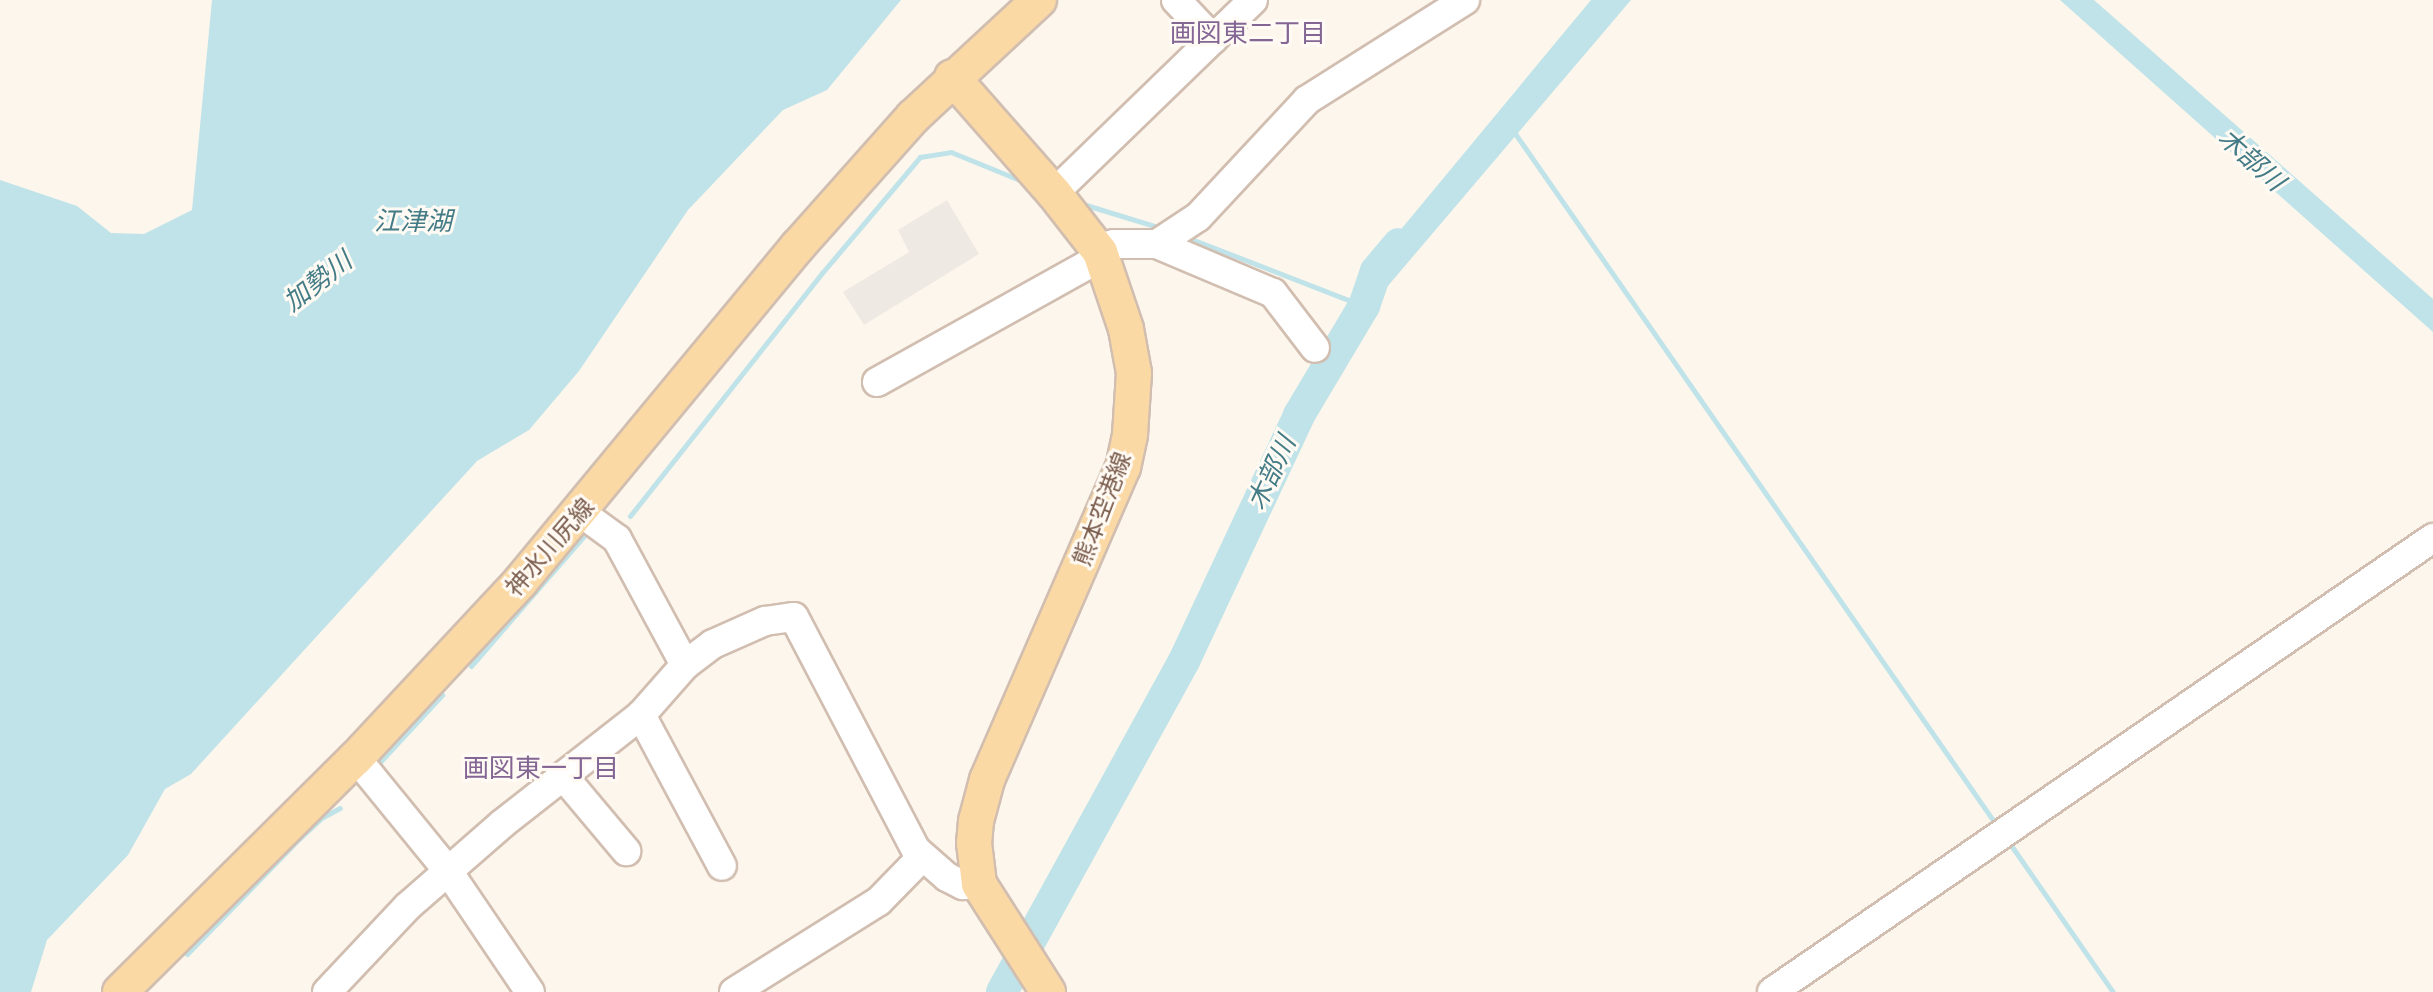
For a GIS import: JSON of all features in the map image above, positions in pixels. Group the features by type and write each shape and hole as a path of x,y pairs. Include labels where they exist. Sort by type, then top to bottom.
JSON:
{"main road":[{"path":"952,77 1039,0"},
{"name":"熊本空港線","path":"952,77 1054,193 1100,252 1115,291 1134,373 1130,435 1123,467 987,780 974,843 979,884 1040,981"},
{"name":"神水川尻線","path":"120,992 356,758 580,512 798,246 952,77"}],"street":[{"path":"1176,0 1213,39"},
{"path":"1054,193 1253,0"},
{"path":"1168,237 1307,100 1458,2"},
{"path":"877,382 1089,264 1100,252 1114,244 1168,237 1273,293 1315,348"},
{"path":"580,512 617,539 685,665"},
{"path":"1772,992 2433,538"},
{"path":"327,992 407,907 641,715 685,665 734,632 765,621 794,617 922,857 963,885 979,884"},
{"path":"641,715 722,866"},
{"path":"356,758 448,871 530,992"},
{"path":"564,777 626,851"},
{"path":"734,992 879,901 922,857"}],"shaded area":[{"path":"947,200 979,254 864,325 843,292 909,252 898,230"}],"water":[{"name":"江津湖","path":"212,0 901,0 827,90 783,110 688,210 579,371 529,430 477,461 191,774 165,789 128,855 47,940 31,992 0,992 0,180 77,206 111,233 144,234 192,210"},
{"path":"1591,0 1631,0 1387,287 1364,274"},
{"path":"2060,0 2094,0 2433,299 2433,332"}],"waterway":[{"path":"1514,132 1997,826"},
{"path":"630,516 822,273 920,157 951,152 1022,181"},
{"path":"1086,205 1161,228"},
{"path":"1186,237 1364,306"},
{"name":"木部川","path":"1002,992 1184,661 1299,415 1364,306 1376,271 1399,244"},
{"path":"471,666 584,536"},
{"path":"379,763 442,695"},
{"path":"187,954 299,839 323,817 340,808"},
{"path":"2008,841 2113,992"}],"district":[{"name":"画図東二丁目","path":"1248,34"},
{"name":"画図東一丁目","path":"541,769"}],"water label":[{"name":"加勢川","path":"318,282"}]}
